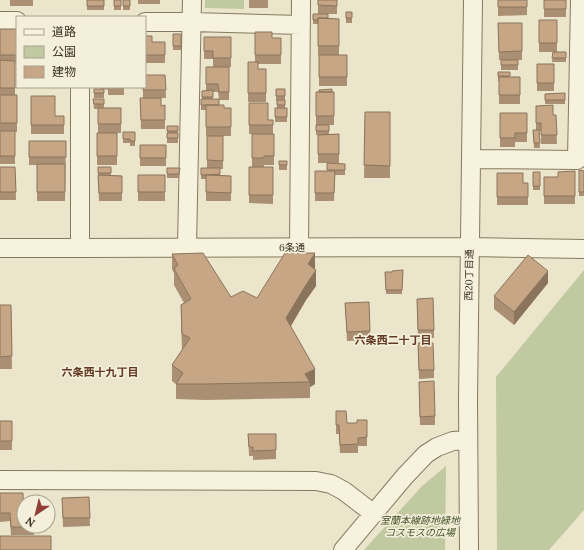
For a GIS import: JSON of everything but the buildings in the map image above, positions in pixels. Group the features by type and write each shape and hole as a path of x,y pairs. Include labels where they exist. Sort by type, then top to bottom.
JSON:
{"street":[{"path":"187,248 192,0"},
{"path":"300,247 301,0"},
{"name":"西20丁目通","path":"469,550 468,440 473,0"},
{"path":"472,159 577,160 580,0"},
{"path":"0,21 16,21"},
{"path":"146,22 301,25"},
{"path":"80,88 80,248"},
{"name":"6条通","path":"0,248 470,246 584,249"},
{"path":"343,550 405,476 426,454 437,447 453,441 468,440"},
{"path":"0,480 316,481 331,484 344,491 374,514"}],"green space":[{"path":"205,0 244,0 244,9 205,8"},
{"path":"584,270 584,510 549,550 497,550 496,377"},
{"name":"室蘭本線跡地緑地 コスモスの広場","path":"446,466 445,550 364,550 422,486"}],"district":[{"name":"六条西二十丁目","path":"393,340"},
{"name":"六条西十九丁目","path":"100,372"}]}
